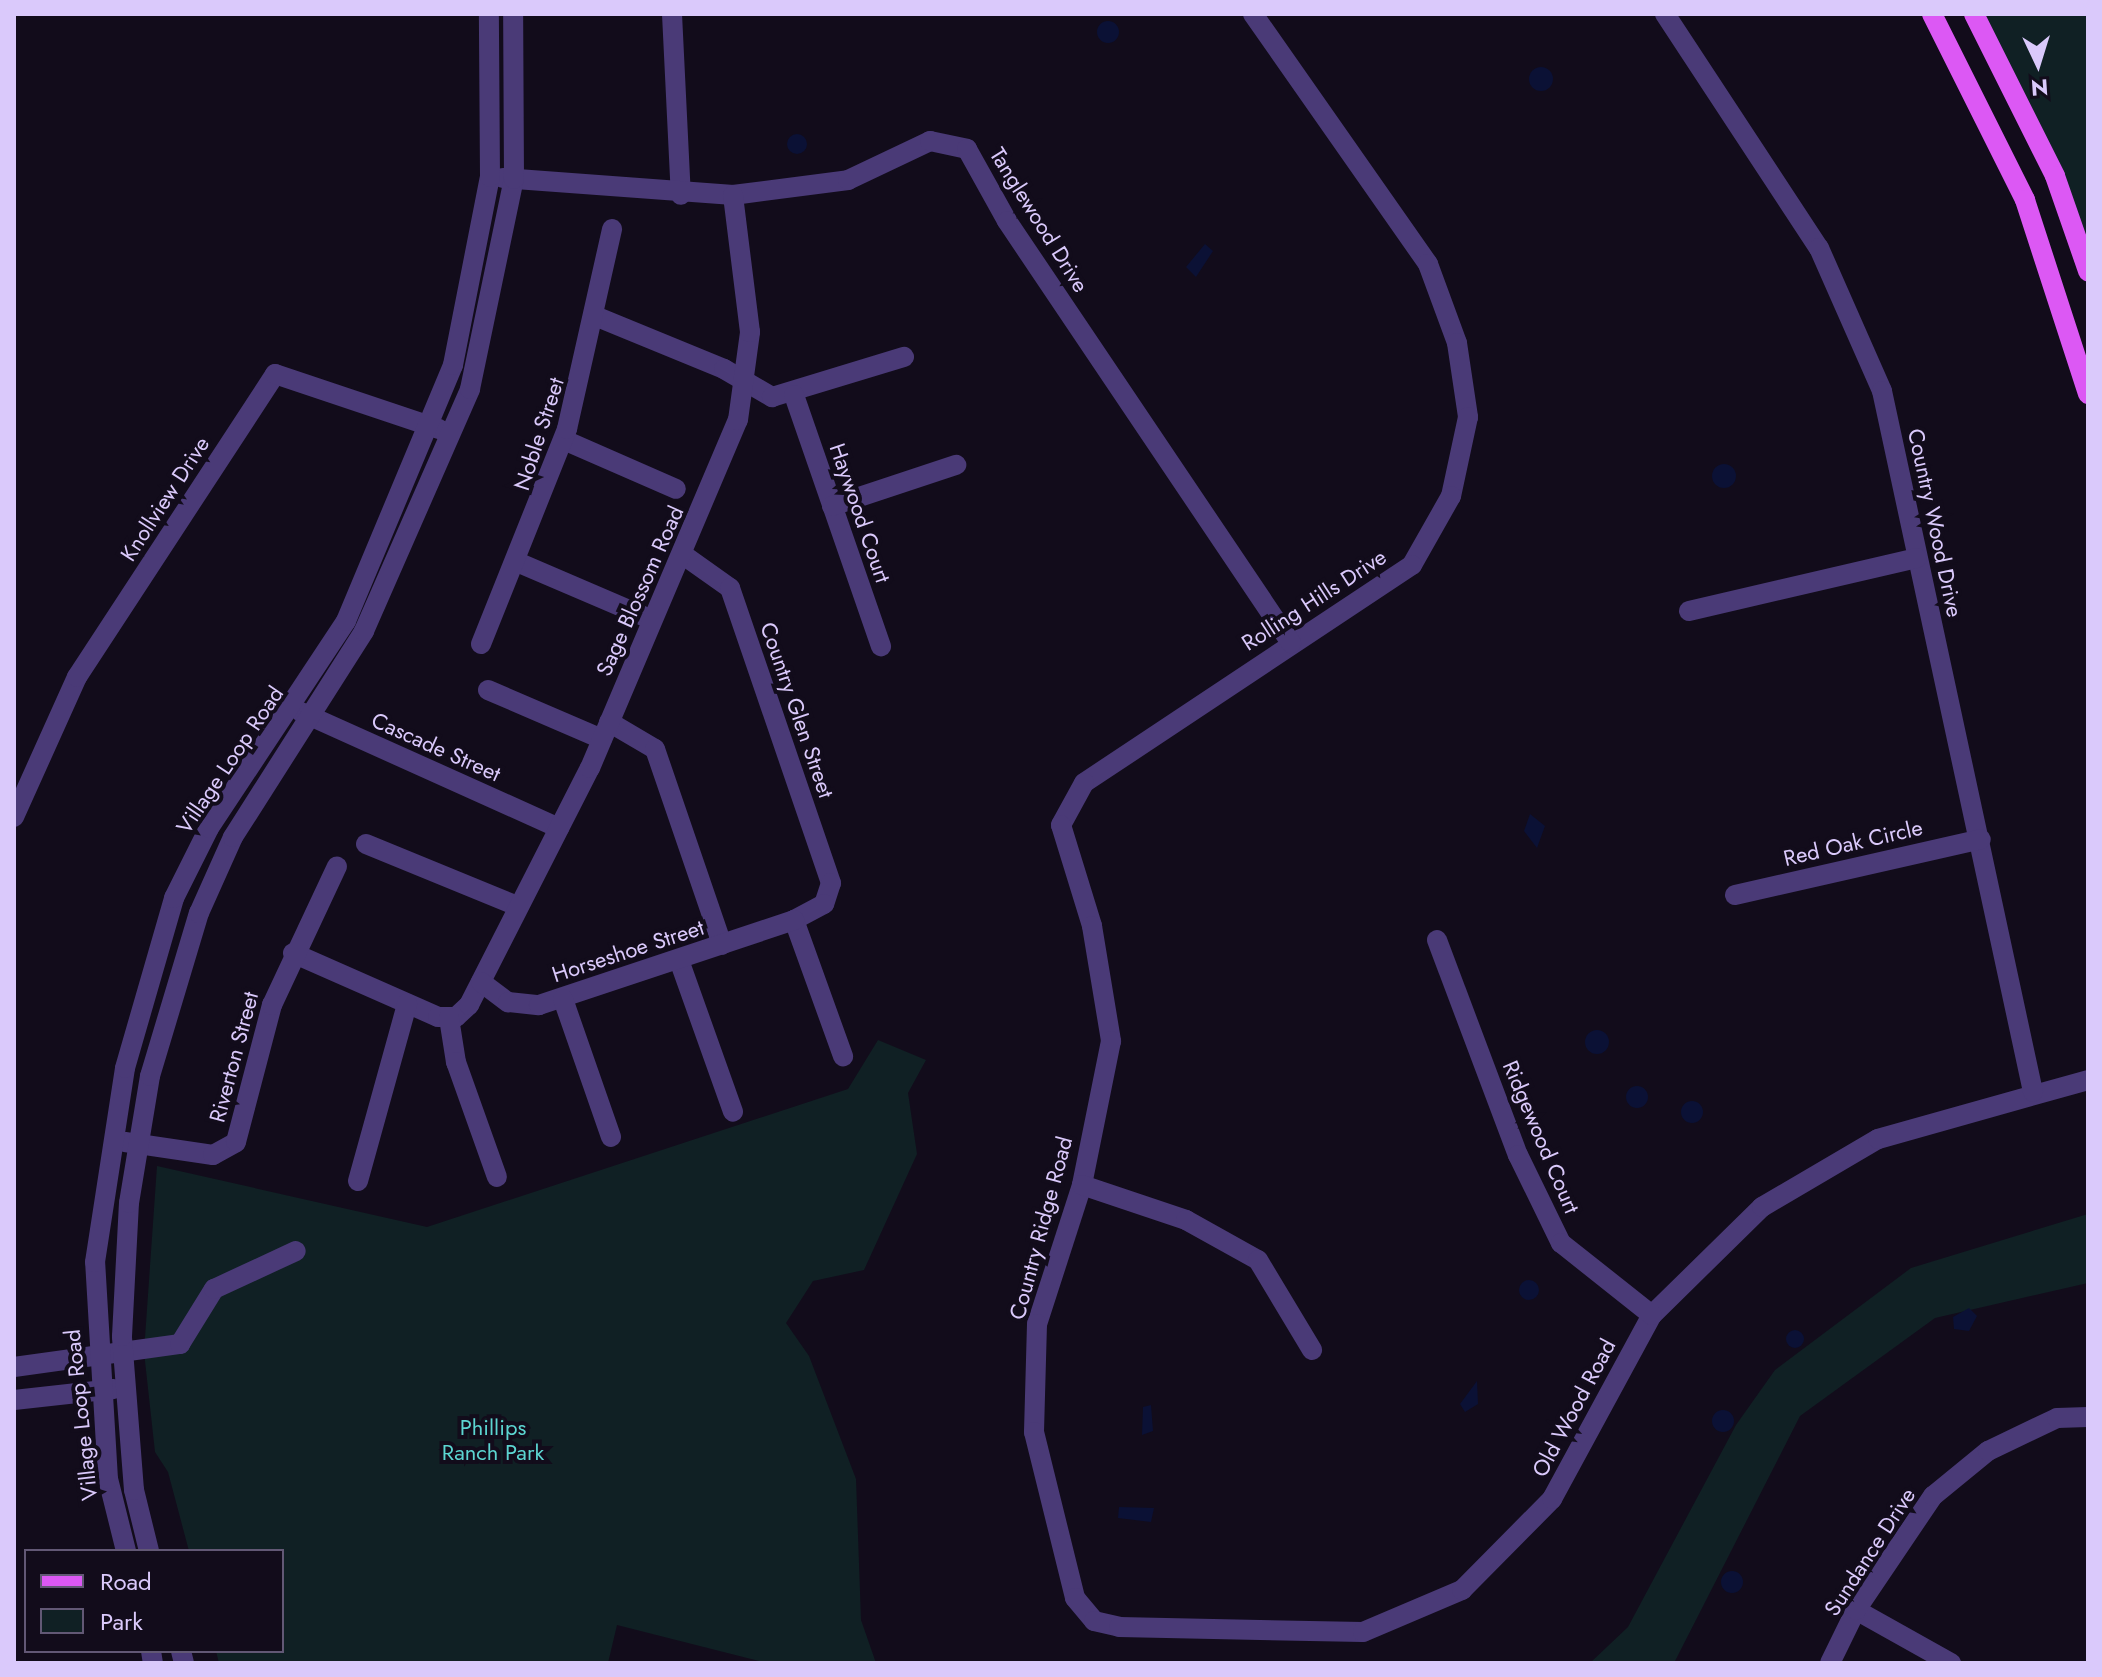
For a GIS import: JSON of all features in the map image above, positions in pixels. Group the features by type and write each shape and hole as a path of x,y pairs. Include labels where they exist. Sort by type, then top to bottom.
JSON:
{"main road":[{"path":"1932,14 2025,200 2088,394"},
{"path":"1974,14 2055,176 2088,271"}],"street":[{"name":"Village Loop Road","path":"149,1549 134,1490 123,1356 123,1267 138,1144 168,1002 199,913 233,837 302,713 346,621 430,425 456,351 490,177 489,14"},
{"name":"Village Loop Road","path":"126,1549 108,1479 97,1359 95,1262 109,1140 174,898 209,828 302,713 399,565 452,433 487,332 514,179 513,14"},
{"path":"672,14 681,195"},
{"name":"Rolling Hills Drive","path":"1084,783 1412,565 1451,496 1468,417 1457,343 1428,264 1253,14"},
{"name":"Country Wood Drive","path":"1665,14 1819,248 1882,391 1981,839 2033,1092"},
{"name":"Tanglewood Drive","path":"490,177 681,195 733,195 848,180 930,141 967,149 1007,221 1291,643"},
{"name":"Sage Blossom Road","path":"449,1018 464,1012 481,982 605,730 682,554 745,386 750,332 733,195"},
{"name":"Noble Street","path":"481,644 517,562 564,440 595,316 612,229"},
{"path":"595,316 724,369 745,386 772,397 794,395 904,357"},
{"name":"Knollview Drive","path":"14,817 77,677 275,374 452,433"},
{"name":"Haywood Court","path":"794,395 881,646"},
{"path":"564,440 676,489"},
{"path":"832,506 956,465"},
{"name":"Country Glen Street","path":"682,554 730,588 831,883 824,904"},
{"path":"1689,611 1917,558"},
{"path":"517,562 652,620"},
{"path":"488,690 655,749 722,945"},
{"name":"Cascade Street","path":"302,713 559,828"},
{"name":"Country Ridge Road","path":"1075,1598 1034,1432 1037,1324 1082,1185 1111,1041 1092,926 1061,825 1084,783"},
{"name":"Red Oak Circle","path":"1735,895 1981,839"},
{"path":"366,844 517,906"},
{"name":"Riverton Street","path":"109,1140 213,1155 236,1142 293,953 337,866"},
{"name":"Horseshoe Street","path":"481,982 523,1006 563,999 794,920 824,904"},
{"path":"794,920 843,1056"},
{"name":"Ridgewood Court","path":"1437,940 1518,1155 1561,1243 1652,1315"},
{"path":"293,953 407,1004 449,1018 456,1062 497,1177"},
{"path":"679,960 733,1112"},
{"path":"563,999 611,1137"},
{"path":"358,1181 407,1004"},
{"name":"Old Wood Road","path":"1075,1598 1094,1621 1119,1627 1363,1632 1462,1590 1552,1499 1652,1315 1762,1207 1878,1139 2033,1092 2088,1080"},
{"path":"1082,1185 1186,1220 1258,1260 1312,1350"},
{"path":"14,1367 123,1356 180,1344 214,1289 296,1251"},
{"path":"14,1400 125,1388"},
{"name":"Sundance Drive","path":"1830,1663 1856,1610 1933,1496 1988,1451 2057,1418 2088,1417"},
{"path":"1856,1610 1951,1663"}],"green space":[{"path":"1983,14 2088,14 2088,247 2043,130"},
{"name":"Phillips Ranch Park","path":"878,1040 926,1060 908,1093 917,1154 864,1270 813,1281 786,1323 809,1356 856,1479 861,1620 876,1663 767,1663 617,1625 608,1663 219,1663 216,1653 284,1653 284,1549 188,1549 168,1472 155,1452 144,1352 157,1166 427,1227 848,1089"},
{"path":"2088,1214 2088,1283 1935,1318 1800,1416 1674,1663 1590,1663 1628,1627 1736,1425 1775,1370 1911,1268"}],"shaded area":[{"path":"1108,21 1116,24 1119,32 1116,40 1108,43 1100,40 1097,32 1100,24"},
{"path":"1541,67 1550,70 1553,79 1550,88 1541,91 1532,88 1529,79 1532,70"},
{"path":"797,134 804,137 807,144 804,151 797,154 790,151 787,144 790,137"},
{"path":"1205,244 1213,251 1196,277 1186,267"},
{"path":"1724,464 1735,471 1736,476 1729,487 1724,488 1713,481 1712,476 1719,465"},
{"path":"1530,814 1545,826 1537,848 1524,831"},
{"path":"1597,1030 1608,1037 1609,1042 1602,1053 1597,1054 1586,1047 1585,1042 1592,1031"},
{"path":"1637,1086 1645,1089 1648,1097 1645,1105 1637,1108 1629,1105 1626,1097 1629,1089"},
{"path":"1692,1101 1700,1104 1703,1112 1700,1120 1692,1123 1684,1120 1681,1112 1684,1104"},
{"path":"1525,1280 1533,1280 1539,1290 1533,1300 1525,1300 1519,1294 1519,1286"},
{"path":"1969,1308 1977,1316 1969,1331 1954,1329 1953,1317"},
{"path":"1795,1330 1804,1339 1795,1348 1786,1339"},
{"path":"1477,1381 1478,1404 1465,1412 1460,1404"},
{"path":"1151,1405 1153,1431 1142,1435 1143,1407"},
{"path":"1723,1410 1734,1421 1723,1432 1712,1421"},
{"path":"1119,1507 1154,1508 1151,1522 1118,1518"},
{"path":"1732,1571 1740,1574 1743,1582 1740,1590 1732,1593 1724,1590 1721,1582 1724,1574"}]}
